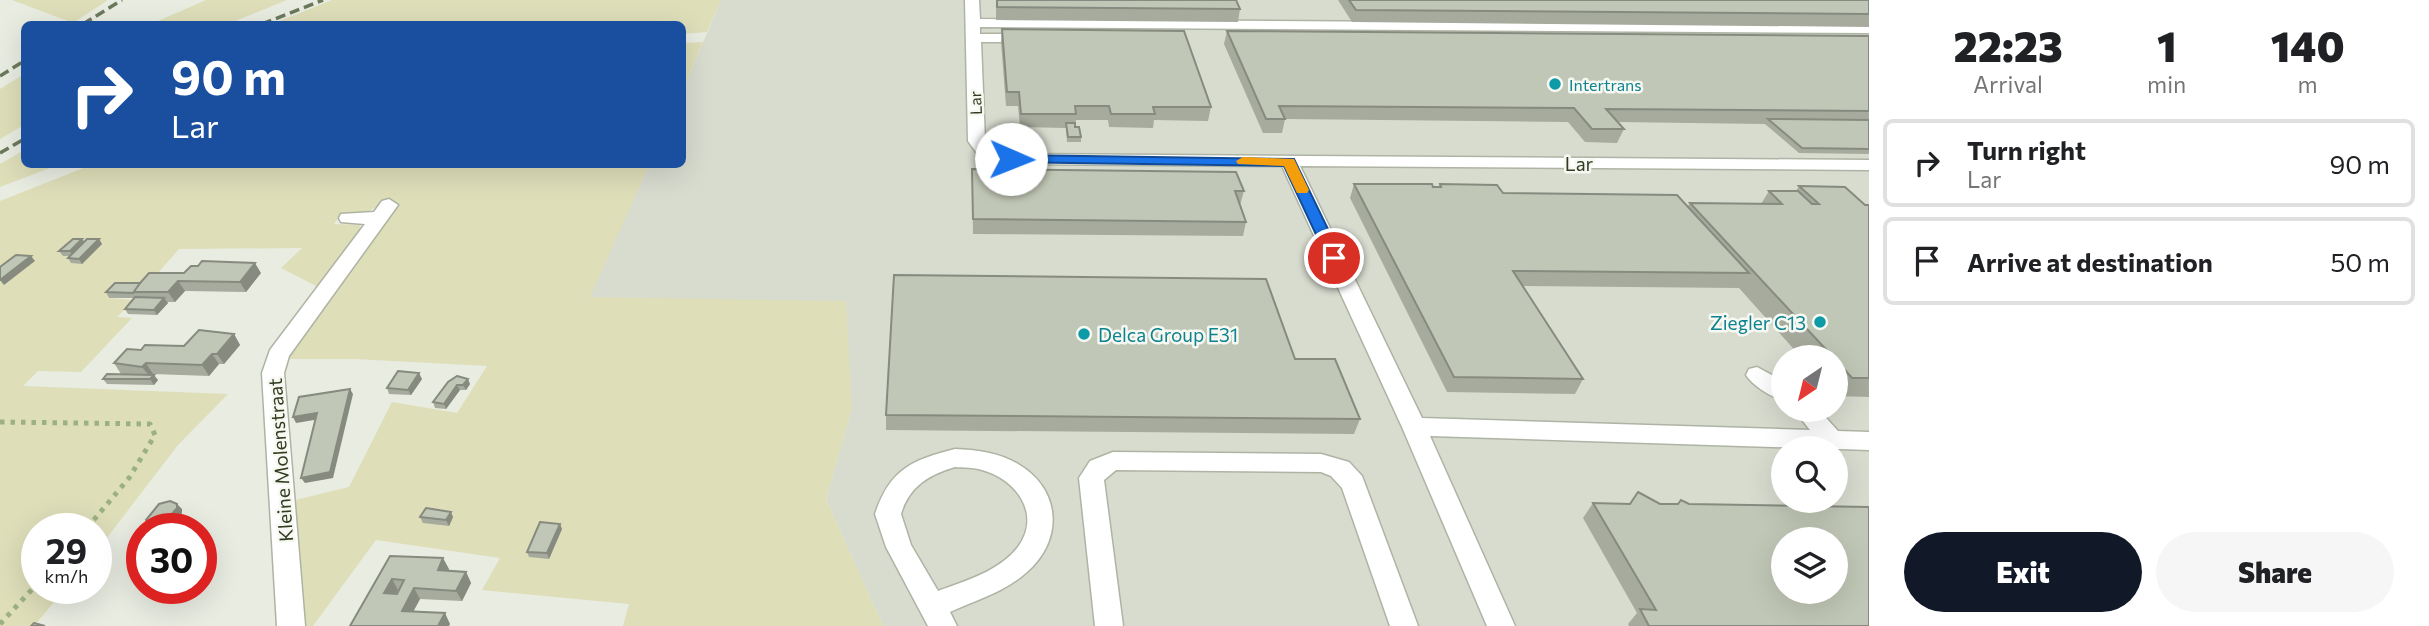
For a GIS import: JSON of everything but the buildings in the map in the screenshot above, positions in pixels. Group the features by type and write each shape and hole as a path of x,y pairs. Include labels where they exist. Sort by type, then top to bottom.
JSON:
{"street":[{"name":"Lar","path":"972,0 977,141 982,148 993,154 1011,159 1869,165"},
{"path":"973,30 1869,29"},
{"path":"973,30 1869,44"},
{"path":"1289,162 1414,427 1501,626"},
{"name":"Kleine Molenstraat","path":"291,626 273,373 278,355 384,211 348,218"},
{"path":"1757,375 1771,384"},
{"path":"1816,422 1828,436"},
{"path":"1414,427 1771,438"},
{"path":"1848,440 1869,441"},
{"path":"953,456 982,457 1012,471 1031,489 1040,508 1041,530 1029,554 1007,573 938,616 899,547 888,514 899,487 922,466 953,456"},
{"path":"1109,626 1091,478 1099,468 1113,461 1321,463 1340,469 1353,483 1404,626"}],"path":[{"path":"0,422 149,424 155,435 129,478 100,513"},
{"path":"0,624 21,601"}],"shaded area":[{"path":"721,0 1869,0 1869,626 883,626 826,499 852,408 589,297 648,168 686,168 686,83"}],"green space":[{"path":"12,0 108,0 76,21 68,21"},
{"path":"206,0 287,0 235,21 158,21"},
{"path":"332,0 721,0 707,32 686,34 686,21 280,21"},
{"path":"703,42 686,83 686,43"},
{"path":"21,76 21,127 0,139 0,89"},
{"path":"21,152 21,168 50,168 0,187 0,164"},
{"path":"83,168 648,168 590,297 846,301 852,408 826,499 883,626 623,626 629,604 482,590 500,558 376,540 313,626 304,626 291,501 349,487 392,402 457,413 487,366 355,359 285,359 353,267 395,202 383,203 367,212 342,213 334,224 359,225 362,230 320,288 281,268 302,248 179,249 150,282 119,285 107,298 134,300 117,317 132,318 81,372 38,371 23,386 228,394 178,445 112,531 112,513 21,513 21,604 53,604 34,626 0,626 0,201"}],"railway":[{"path":"88,21 122,0"},
{"path":"270,21 323,0"},
{"path":"0,76 21,63"},
{"path":"0,153 21,141"}],"slow traffic":[{"path":"1243,161 1289,162 1302,190"}],"place":[{"name":"Intertrans","path":"1555,84"},
{"name":"Ziegler C13","path":"1820,322"},
{"name":"Delca Group E31","path":"1084,334"}],"route":[{"path":"1011,159 1289,162 1334,258"}]}
